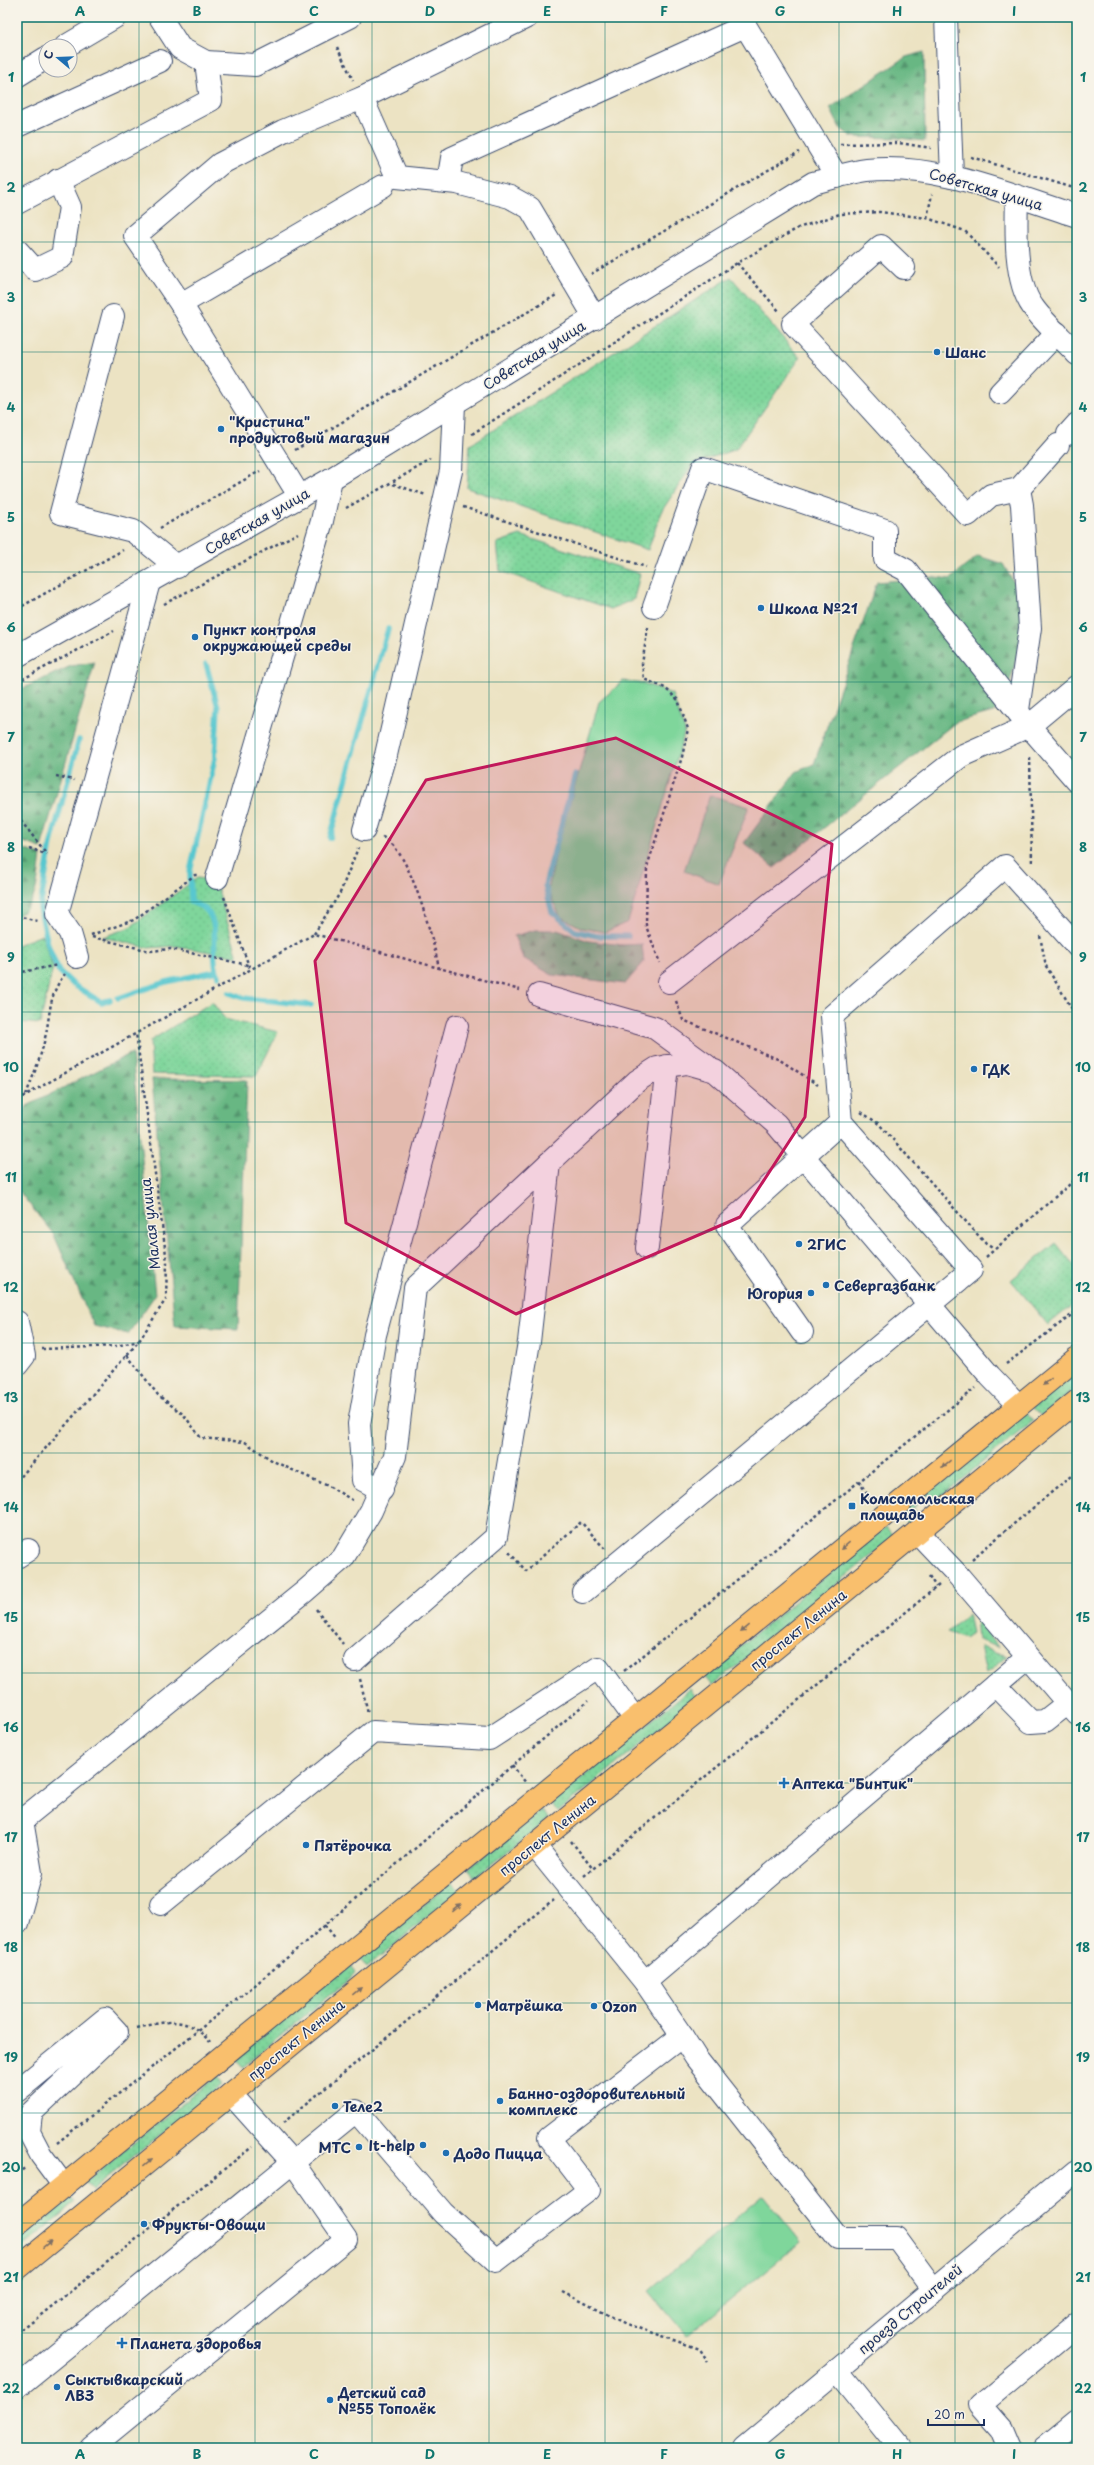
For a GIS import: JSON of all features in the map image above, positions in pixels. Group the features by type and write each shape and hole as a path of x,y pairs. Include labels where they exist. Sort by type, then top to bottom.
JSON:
{"main road":[{"path":"17,2224 1077,1358"},
{"name":"проспект Ленина","path":"17,2269 1077,1401"}],"street":[{"path":"78,39 114,17"},
{"path":"160,17 180,48 206,62 255,65 350,17"},
{"path":"300,497 279,460 181,304 135,236 220,164 283,131 362,98 527,17"},
{"path":"946,17 952,177"},
{"path":"448,182 452,158 743,21 837,177"},
{"path":"17,126 160,61"},
{"path":"17,202 211,100 206,62"},
{"path":"17,76 38,63"},
{"path":"362,98 397,177 448,182 510,197 530,208 594,318"},
{"name":"Советская улица","path":"17,656 331,479 813,183 866,170 909,169 952,177 1077,216"},
{"path":"17,250 35,270 62,257 70,207 58,180"},
{"path":"181,304 383,186"},
{"path":"1017,197 1016,228 1019,270 1032,307 1077,354"},
{"path":"904,268 881,246 793,324 968,515 992,495 1019,490 1068,434"},
{"path":"113,316 61,513 133,532 177,567"},
{"path":"1000,393 1057,332"},
{"path":"364,830 386,755 451,471 454,404"},
{"path":"654,607 703,468 885,530 886,559 906,570 1023,718 1077,782"},
{"path":"217,878 322,521 331,479"},
{"path":"1019,490 1022,505 1030,628 1023,718"},
{"path":"68,961 70,933 57,914 149,582"},
{"path":"669,982 961,756 1077,686"},
{"path":"583,1592 931,1305 971,1270 841,1122 832,1016 1005,866 1077,946"},
{"path":"539,995 655,1028 715,1071 776,1124 990,1376 1018,1405"},
{"path":"382,1490 363,1480 359,1424 362,1396 375,1335 457,1026"},
{"path":"17,1922 31,1873 19,1822 304,1592 342,1558 371,1511 382,1490 396,1456 415,1288 637,1080 657,1068 687,1063 715,1071"},
{"path":"647,1248 667,1066"},
{"path":"802,1332 727,1225 841,1122"},
{"path":"355,1660 496,1537 530,1342 549,1163"},
{"path":"17,1322 20,1358"},
{"path":"917,1532 956,1573 1027,1658 1071,1704 1045,1721 1031,1722 995,1686"},
{"path":"644,1982 1027,1658"},
{"path":"160,1904 373,1732 489,1739 598,1668 635,1719"},
{"path":"534,1845 644,1982 714,2081 838,2238 896,2238 934,2290"},
{"path":"17,2091 105,2019 117,2032 30,2113 29,2132 41,2155 64,2186"},
{"path":"17,2387 294,2164 356,2111 443,2213 496,2261 589,2190 549,2138 682,2036"},
{"path":"91,2448 346,2239 294,2164 230,2094"},
{"name":"проезд Строителей","path":"744,2448 1077,2170"},
{"path":"1009,2448 1001,2428 980,2405 1077,2324"},
{"path":"837,2370 900,2448"},
{"path":"1044,2448 1077,2421"}],"path":[{"path":"327,29 362,98"},
{"path":"17,609 279,460 795,154 818,144 899,143 978,158 1076,188 1077,171"},
{"path":"17,682 392,484 452,447 737,263 798,228 840,214 880,212 927,218 965,230 1004,273"},
{"path":"737,263 793,324"},
{"path":"392,484 665,573"},
{"path":"654,607 642,664 644,679 665,688 678,700 688,729 682,757 647,867 646,926 683,1020 780,1060 879,1124 986,1244 994,1249"},
{"path":"1023,718 1032,867"},
{"path":"56,776 74,780"},
{"path":"17,816 47,854 29,848"},
{"path":"17,1100 314,934 340,893 352,868 364,830 388,839 404,864 422,904 439,968"},
{"path":"248,965 171,949 150,951 88,936 134,920 195,875 217,878 250,970"},
{"path":"17,916 39,922"},
{"path":"1038,928 1046,966 1077,1017"},
{"path":"314,934 539,995"},
{"path":"17,973 53,967 68,961"},
{"path":"26,1095 45,1038 48,1014 56,985 68,961"},
{"name":"Малая улица","path":"17,1481 139,1341 166,1299 167,1262 136,1033"},
{"path":"971,1270 1077,1178"},
{"path":"1073,1181 1077,1186"},
{"path":"17,2174 256,1985 609,1683 990,1376 1077,1311"},
{"path":"20,1358 116,1346 139,1341"},
{"path":"126,1355 158,1395 184,1415 201,1438 245,1442 272,1461 330,1487 371,1511"},
{"path":"17,2334 268,2135 956,1573 1077,1471"},
{"path":"496,1537 526,1571 581,1522 617,1563"},
{"path":"304,1592 355,1660 373,1732"},
{"path":"512,1765 528,1785"},
{"path":"117,2032 172,2020 199,2030 214,2046"},
{"path":"563,2292 626,2324 700,2349 708,2362"}],"highlighted area":[{"path":"616,738 832,844 805,1117 740,1217 516,1314 346,1223 315,961 426,780"}],"green space":[{"path":"924,52 925,141 899,138 852,137 840,128 830,108 906,57"},
{"path":"731,277 800,358 736,449 693,464 661,512 648,550 467,488 470,445"},
{"path":"520,535 640,574 634,599 611,609 500,571 497,543"},
{"path":"978,556 1003,564 1021,595 1026,625 1003,706 993,712 956,722 774,868 744,843 796,772 814,764 877,582 935,577 950,579"},
{"path":"95,662 41,848 21,841 17,837 17,691 71,666"},
{"path":"623,681 646,684 672,694 685,731 628,922 605,932 582,928 560,916 548,891 558,844 599,702"},
{"path":"710,795 749,807 719,884 684,871"},
{"path":"17,847 41,855 38,881 33,897 24,911 17,916"},
{"path":"197,878 215,880 238,957 175,946 148,948 103,937 130,927"},
{"path":"536,930 557,930 589,941 624,945 642,944 644,962 625,984 552,975 523,958 514,936"},
{"path":"42,935 53,967 40,1024 17,1022 17,945"},
{"path":"212,1002 225,1019 278,1032 256,1076 152,1074 150,1041"},
{"path":"132,1053 155,1295 128,1334 94,1326 54,1235 17,1189 17,1128 27,1106"},
{"path":"152,1079 247,1080 238,1329 175,1326"},
{"path":"1056,1243 1077,1269 1077,1301 1048,1325 1011,1280"},
{"path":"1077,1370 1077,1387 1041,1416 1032,1407"},
{"path":"1025,1411 1033,1421 934,1502 928,1495 913,1508 919,1515 909,1524 901,1514"},
{"path":"886,1527 894,1537 712,1686 704,1676"},
{"path":"968,1614 972,1633 965,1638 947,1632"},
{"path":"976,1617 998,1647 978,1640"},
{"path":"980,1647 1007,1656 986,1674"},
{"path":"690,1689 697,1698 558,1812 551,1803"},
{"path":"542,1810 549,1819 475,1878 468,1869"},
{"path":"451,1882 459,1891 367,1967 360,1958"},
{"path":"349,1964 356,1973 243,2067 235,2058"},
{"path":"217,2076 223,2084 92,2190 85,2182"},
{"path":"69,2195 76,2203 17,2251 17,2238"},
{"path":"763,2195 801,2242 687,2336 649,2291"}],"waterway":[{"path":"330,838 388,629"},
{"path":"206,664 218,707 215,758 190,872 191,902 204,908 210,916 213,924 215,960 219,976"},
{"path":"79,740 51,843 40,908 48,945 58,970 74,985 101,1002 110,1000"},
{"path":"575,775 545,885 552,912 575,931 597,936 628,936"},
{"path":"118,998 166,982 216,971"},
{"path":"229,993 244,998 311,1005"}],"place":[{"name":"Шанс","path":"937,352"},
{"name":"\"Кристина\" продуктовый магазин","path":"221,429"},
{"name":"Школа №21","path":"761,608"},
{"name":"Пункт контроля окружающей среды","path":"195,637"},
{"name":"ГДК","path":"974,1069"},
{"name":"2ГИС","path":"799,1244"},
{"name":"Севергазбанк","path":"826,1285"},
{"name":"Югория","path":"811,1293"},
{"name":"Комсомольская площадь","path":"852,1506"},
{"name":"Аптека \"Бинтик\"","path":"784,1783"},
{"name":"Пятёрочка","path":"306,1845"},
{"name":"Матрёшка","path":"478,2005"},
{"name":"Ozon","path":"594,2006"},
{"name":"Банно-оздоровительный комплекс","path":"500,2101"},
{"name":"Теле2","path":"335,2106"},
{"name":"It-help","path":"423,2145"},
{"name":"МТС","path":"359,2147"},
{"name":"Додо Пицца","path":"446,2153"},
{"name":"Фрукты-Овощи","path":"144,2224"},
{"name":"Планета здоровья","path":"122,2343"},
{"name":"Сыктывкарский ЛВЗ","path":"57,2387"},
{"name":"Детский сад №55 Тополёк","path":"330,2400"}]}
